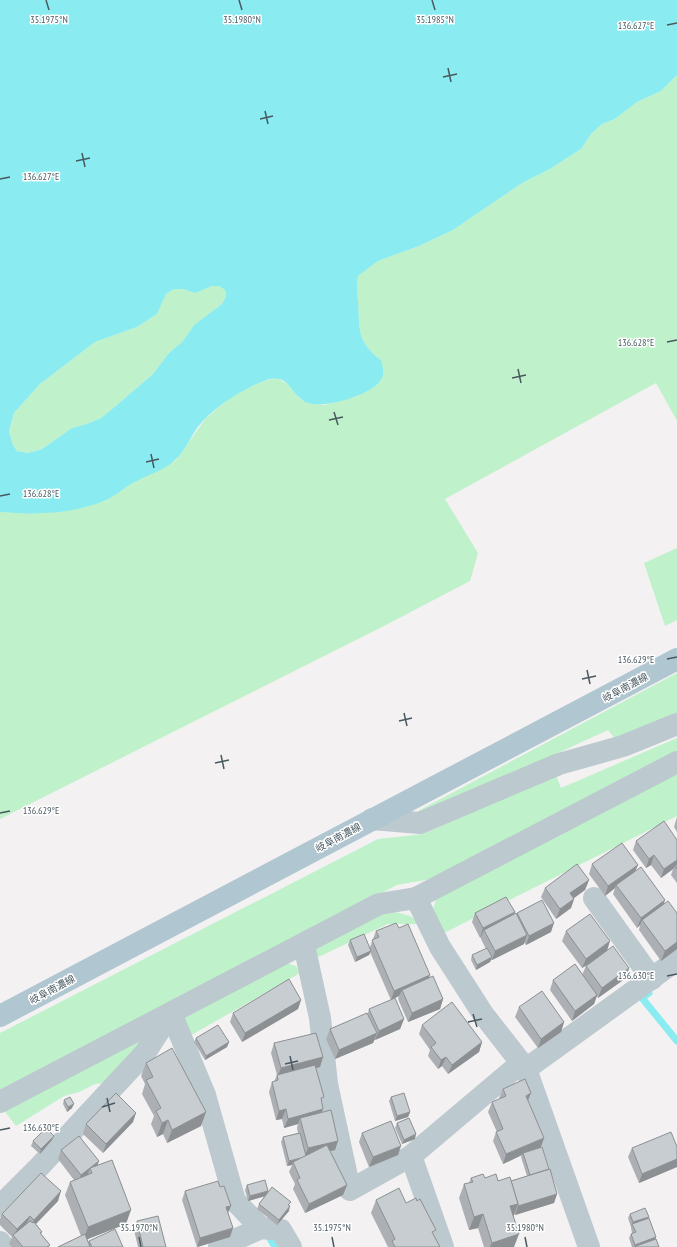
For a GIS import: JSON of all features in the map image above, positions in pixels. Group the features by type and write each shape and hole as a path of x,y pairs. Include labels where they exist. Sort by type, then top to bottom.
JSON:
{"main road":[{"name":"岐阜南濃線","path":"0,1016 677,659"}],"street":[{"path":"372,819 420,823 559,764 623,746 677,724"},
{"path":"0,1102 304,945 379,904 416,898 677,762"},
{"path":"416,898 440,947 483,1014 524,1066 589,1247"},
{"path":"594,898 652,979"},
{"path":"304,945 320,1018 327,1084 350,1190 411,1156 524,1066 652,979 677,960"},
{"path":"0,1206 40,1166 145,1053 171,1013"},
{"path":"171,1013 205,1095 235,1201 262,1228"},
{"path":"411,1156 443,1247"},
{"path":"219,1247 262,1228 281,1230 291,1247"},
{"path":"0,1242 4,1247"}],"green space":[{"path":"677,75 677,421 656,383 445,499 478,553 470,581 384,626 0,819 0,512 105,501 132,483 175,461 206,418 232,396 263,381 277,378 291,386 299,398 309,403 324,405 358,396 381,360 367,347 361,334 357,295 358,276 378,261 419,246 453,230 522,183 550,169 581,149 591,134 602,124 615,119 637,102 661,91"},
{"path":"212,286 219,286 225,290 226,296 222,304 194,325 183,341 169,353 153,374 117,405 101,418 72,428 42,449 28,453 17,451 13,445 9,431 14,413 40,384 95,342 137,327 157,314 166,294 174,289 183,289 195,292"},
{"path":"677,548 677,620 665,626 644,563"},
{"path":"677,673 677,715 616,740 608,730 422,816 418,811"},
{"path":"677,738 677,751 443,877 397,885 0,1093 0,1033 378,839 423,834 556,775 561,788"},
{"path":"671,773 677,775 677,816 444,933 433,909 438,894"},
{"path":"383,911 408,915 416,920 418,924 388,924 310,961 313,948"},
{"path":"283,962 296,966 300,973 188,1037 184,1019 190,1012"},
{"path":"139,1038 144,1042 105,1083 95,1084 79,1092 64,1096 16,1126 3,1109"}],"water":[{"path":"0,0 677,0 677,75 661,91 637,102 615,119 602,124 591,134 581,149 550,169 522,183 453,230 419,246 378,261 358,276 357,295 361,334 367,347 381,360 383,369 383,375 379,382 372,388 362,394 338,402 316,404 308,403 302,400 284,381 271,379 261,382 243,391 218,407 197,428 182,453 171,464 131,484 108,499 79,509 67,511 41,513 0,512","holes":["212,286 219,286 225,290 226,296 222,304 194,325 183,341 169,353 153,374 117,405 101,418 72,428 42,449 28,453 17,451 13,445 9,431 14,413 40,384 95,342 137,327 157,314 166,294 174,289 183,289 195,293"]}],"building":[{"path":"664,821 677,840 677,860 664,869 654,855 649,859 636,841"},
{"path":"622,843 638,865 608,886 592,864"},
{"path":"577,864 589,880 570,893 574,899 560,909 545,888"},
{"path":"641,867 665,900 641,918 616,885"},
{"path":"506,897 515,912 483,928 475,913"},
{"path":"542,900 554,923 529,936 517,913"},
{"path":"668,901 677,913 677,942 665,951 642,920"},
{"path":"516,913 527,935 495,951 484,930"},
{"path":"590,914 610,941 586,959 566,931"},
{"path":"396,923 399,928 408,924 430,975 394,991 372,940 379,937 376,931"},
{"path":"364,934 371,951 357,957 350,940"},
{"path":"613,946 629,968 602,988 586,966"},
{"path":"487,948 492,957 477,965 472,955"},
{"path":"575,964 597,995 575,1011 553,980"},
{"path":"433,976 443,999 412,1013 402,990"},
{"path":"289,979 301,1000 245,1033 233,1013"},
{"path":"542,991 564,1022 541,1039 519,1007"},
{"path":"395,998 404,1019 379,1031 369,1009"},
{"path":"452,1002 482,1042 452,1065 446,1057 441,1060 431,1047 436,1043 422,1025"},
{"path":"367,1013 377,1033 339,1050 330,1029"},
{"path":"218,1025 229,1042 206,1056 196,1038"},
{"path":"316,1033 323,1057 281,1068 274,1043"},
{"path":"172,1048 206,1112 172,1130 168,1120 162,1123 156,1111 161,1108 146,1080 153,1077 146,1063"},
{"path":"315,1065 324,1097 321,1098 323,1109 288,1119 286,1109 279,1111 272,1082 278,1080 277,1075"},
{"path":"525,1079 531,1093 526,1096 544,1138 506,1154 496,1132 503,1129 492,1102 506,1096 503,1089"},
{"path":"116,1093 136,1113 106,1144 86,1124"},
{"path":"404,1093 410,1112 397,1116 391,1097"},
{"path":"70,1097 74,1104 68,1107 64,1100"},
{"path":"331,1110 338,1141 308,1148 300,1118"},
{"path":"409,1118 416,1134 404,1140 397,1123"},
{"path":"391,1121 401,1146 373,1157 362,1133"},
{"path":"46,1128 54,1136 41,1149 33,1141"},
{"path":"671,1132 677,1147 677,1159 642,1174 632,1148"},
{"path":"300,1133 306,1156 289,1161 283,1137"},
{"path":"79,1136 99,1161 81,1175 61,1150"},
{"path":"327,1145 347,1185 309,1204 297,1180 300,1178 293,1162"},
{"path":"542,1147 549,1169 530,1175 523,1153"},
{"path":"112,1160 131,1210 88,1227 70,1182 92,1173 90,1168"},
{"path":"550,1169 557,1194 518,1206 511,1181"},
{"path":"41,1173 61,1191 34,1220 30,1216 17,1229 2,1214"},
{"path":"483,1174 485,1178 496,1174 498,1181 510,1177 518,1204 510,1206 519,1234 492,1243 483,1214 474,1217 464,1184 473,1182 471,1178"},
{"path":"265,1180 268,1191 250,1196 247,1185"},
{"path":"218,1181 220,1187 224,1186 231,1206 226,1207 233,1228 200,1238 185,1191"},
{"path":"272,1187 291,1202 288,1205 290,1206 279,1220 259,1204"},
{"path":"399,1188 406,1203 416,1198 417,1201 420,1199 436,1230 432,1232 440,1247 395,1247 392,1241 395,1239 376,1200"},
{"path":"645,1208 649,1217 633,1222 630,1214"},
{"path":"158,1216 166,1247 143,1247 137,1221"},
{"path":"649,1218 656,1237 635,1245 631,1234 636,1232 632,1224"},
{"path":"30,1221 33,1223 34,1222 42,1232 40,1233 50,1245 47,1247 23,1247 13,1235"},
{"path":"115,1229 123,1247 92,1247 89,1241"},
{"path":"85,1234 90,1247 58,1247"},
{"path":"656,1239 659,1247 636,1247 636,1246"}],"waterway":[{"path":"649,993 642,998 677,1041"},
{"path":"268,1235 275,1247"}]}
